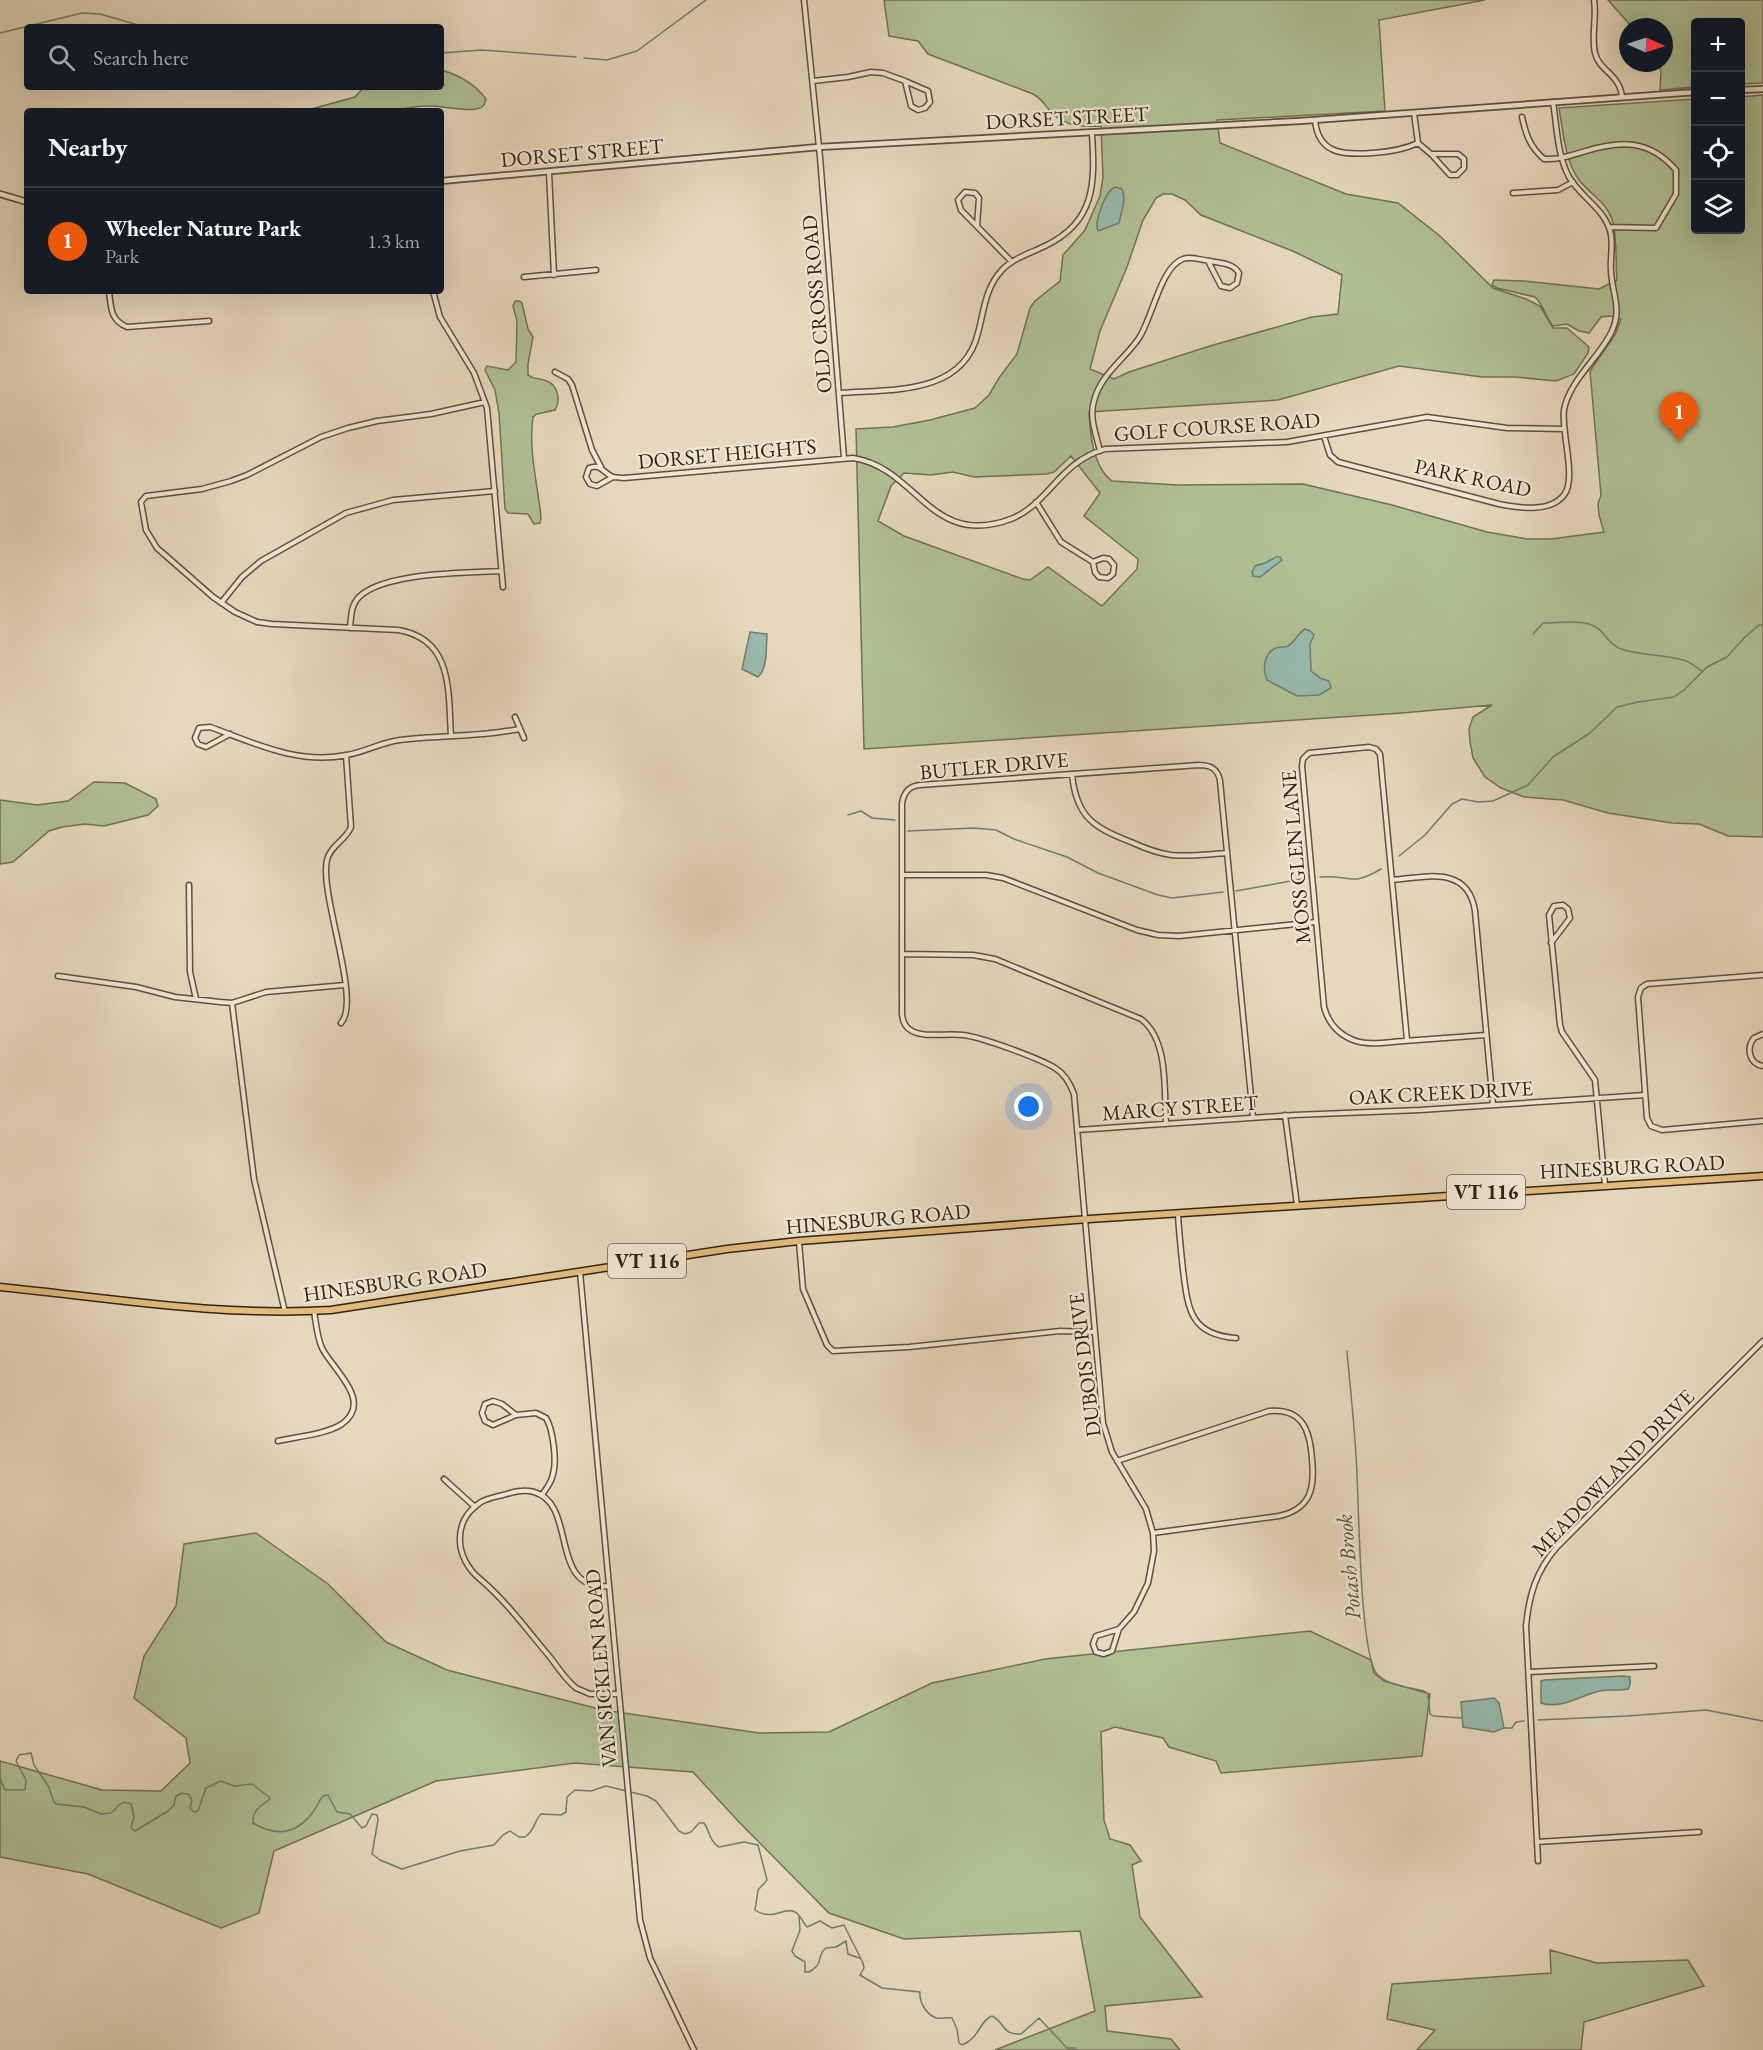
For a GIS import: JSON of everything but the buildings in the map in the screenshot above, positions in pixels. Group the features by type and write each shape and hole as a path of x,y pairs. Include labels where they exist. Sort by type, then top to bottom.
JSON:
{"main road":[{"name":"HINESBURG ROAD","path":"0,1287 211,1308 285,1312 314,1311 398,1301 727,1249 799,1241 1084,1219 1763,1176"}],"street":[{"name":"OLD CROSS ROAD","path":"804,0 819,147 844,458"},
{"path":"1594,0 1595,53 1600,63 1620,84 1622,97"},
{"path":"813,81 871,72 883,73 905,81 928,91 931,98 928,105 918,110 911,106 905,81"},
{"path":"1745,90 1763,89"},
{"name":"DORSET STREET","path":"444,182 819,147 1092,134 1691,92"},
{"path":"1522,117 1527,138 1536,152 1544,159 1562,158 1624,144 1642,145 1668,161 1676,170 1676,195 1656,228 1609,227 1602,215 1573,182 1562,158 1553,102"},
{"path":"1414,113 1418,143 1450,175 1457,175 1464,168 1464,159 1458,154 1431,154"},
{"path":"1315,120 1316,130 1323,142 1331,149 1343,154 1391,152 1418,143"},
{"path":"840,393 920,386 936,382 950,374 966,359 974,347 990,287 996,277 1012,262 1052,243 1067,232 1079,219 1087,205 1092,188 1092,134"},
{"path":"549,173 554,275"},
{"path":"1513,193 1558,190 1573,182"},
{"path":"977,226 979,198 975,193 965,192 958,200 959,207 977,226 1012,262"},
{"path":"0,194 24,201"},
{"name":"PARK ROAD","path":"1324,436 1330,455 1342,464 1499,504 1530,507 1554,503 1566,492 1569,475 1564,411 1569,396 1609,337 1616,320 1617,299 1610,270 1612,244 1609,227"},
{"path":"1100,450 1092,414 1093,402 1101,384 1142,334 1165,278 1173,265 1186,258 1208,261 1235,267 1239,275 1236,285 1228,288 1220,285 1208,261"},
{"path":"524,277 596,270"},
{"path":"109,294 112,314 117,321 127,327 209,321"},
{"path":"434,294 440,317 474,373 485,402 490,427 503,586"},
{"path":"555,372 568,379 572,385 592,450 601,468"},
{"path":"451,736 446,674 434,650 421,638 408,633 265,623 244,617 221,603 157,548 146,530 141,502 146,496 202,489 239,478 315,440 348,428 438,413 485,402"},
{"name":"GOLF COURSE ROAD","path":"844,458 863,460 878,465 897,478 931,509 946,518 979,525 996,523 1019,515 1036,502 1071,466 1100,450 1287,442 1427,417 1507,428 1564,429"},
{"name":"DORSET HEIGHTS","path":"613,477 595,466 587,471 586,477 590,484 600,485 613,477 844,458"},
{"path":"221,603 242,577 261,561 346,513 393,500 495,491"},
{"path":"1036,502 1060,542 1094,562"},
{"path":"1103,558 1109,559 1114,566 1113,574 1108,578 1099,577 1095,572 1094,562 1103,558"},
{"path":"351,628 352,612 361,596 393,580 501,571"},
{"path":"516,717 524,738"},
{"path":"230,734 207,747 198,744 195,738 197,730 205,726 230,734 281,753 315,758 346,756 393,741 519,729"},
{"name":"MOSS GLEN LANE","path":"1407,1041 1380,754 1376,749 1369,747 1309,753 1303,759 1302,766 1324,1007 1331,1023 1339,1032 1355,1041 1407,1041 1486,1035"},
{"path":"341,1023 347,1011 345,985 330,903 326,865 331,850 346,836 351,827 346,756"},
{"name":"BUTLER DRIVE","path":"1084,1219 1075,1101 1072,1087 1066,1078 1054,1068 973,1037 918,1034 908,1029 902,1017 902,803 909,788 1199,765 1211,767 1218,773 1253,1117"},
{"path":"1072,774 1075,796 1080,808 1088,819 1105,832 1163,854 1227,853"},
{"path":"902,875 986,875 1004,878 1137,930 1158,935 1179,936 1316,922"},
{"path":"1392,880 1446,877 1460,883 1471,895 1475,911 1493,1105"},
{"path":"189,885 190,972 196,999"},
{"path":"1551,943 1570,918 1569,911 1563,905 1554,906 1549,913 1551,943 1561,1029 1594,1078 1598,1099 1605,1185"},
{"path":"902,954 973,956 995,960 1141,1018 1155,1033 1160,1046 1166,1124"},
{"path":"1763,975 1650,984 1641,988 1638,997 1645,1095 1648,1121 1651,1126 1659,1130 1763,1121"},
{"path":"58,976 136,987 175,997 232,1003 266,992 345,985"},
{"path":"232,1003 254,1179 285,1312"},
{"path":"1763,1034 1754,1038 1750,1045 1752,1061 1763,1066"},
{"name":"OAK CREEK DRIVE","path":"1286,1115 1363,1113 1645,1095"},
{"path":"1286,1115 1297,1205"},
{"name":"MARCY STREET","path":"1077,1130 1286,1115"},
{"path":"1178,1214 1185,1284 1192,1316 1209,1332 1236,1338"},
{"name":"DUBOIS DRIVE","path":"1084,1219 1103,1422 1108,1443 1143,1502 1153,1533 1153,1560 1149,1584 1134,1612 1119,1629 1114,1647 1110,1652 1104,1654 1096,1652 1093,1644 1096,1636 1119,1629"},
{"path":"799,1241 804,1293 827,1345 833,1351 909,1347 1060,1331 1095,1332"},
{"name":"VAN SICKLEN ROAD","path":"580,1272 642,1933 650,1958 694,2050"},
{"path":"278,1441 333,1428 343,1423 352,1408 352,1391 323,1349 318,1337 314,1311"},
{"name":"MEADOWLAND DRIVE","path":"1538,1862 1526,1626 1528,1605 1535,1581 1548,1558 1573,1530 1763,1341"},
{"path":"516,1415 494,1401 485,1404 482,1413 485,1421 493,1425 516,1415 540,1414 546,1418 550,1426 554,1472 542,1495"},
{"path":"1117,1461 1265,1412 1277,1411 1289,1414 1299,1420 1308,1432 1311,1442 1313,1482 1309,1496 1296,1510 1279,1516 1153,1533"},
{"path":"444,1479 475,1507"},
{"path":"608,1586 590,1585 577,1575 555,1511 542,1495 516,1491 490,1498 475,1507 465,1518 460,1535 461,1555 468,1567 503,1600 580,1691 590,1694 618,1694"},
{"path":"1529,1672 1654,1666"},
{"path":"1537,1842 1699,1832"}],"shaded area":[{"path":"884,0 1485,0 1379,20 1385,111 1217,120 1220,143 1346,194 1398,203 1440,236 1493,288 1540,306 1553,328 1567,328 1589,347 1588,353 1574,374 1556,381 1482,377 1399,366 1278,400 1089,412 1089,421 1097,459 1112,481 1177,485 1303,484 1392,505 1487,532 1527,539 1551,539 1604,532 1598,504 1601,495 1590,371 1615,335 1621,319 1610,316 1601,317 1589,333 1579,331 1567,324 1553,326 1535,297 1492,285 1494,280 1524,281 1599,289 1617,280 1616,242 1612,219 1606,208 1583,185 1574,172 1565,146 1559,108 1691,99 1691,234 1745,234 1745,97 1763,95 1763,837 1728,836 1699,824 1672,823 1608,813 1563,800 1524,797 1501,788 1485,777 1473,758 1470,742 1469,729 1473,717 1492,705 864,749 856,429 893,427 930,420 975,408 989,395 1017,354 1030,308 1035,301 1060,281 1063,255 1085,230 1100,196 1103,177 1101,126 1082,126 1065,122 1054,115 1033,94 928,54 918,41 889,36","holes":["1163,194 1172,194 1185,200 1201,215 1295,252 1342,275 1338,314 1312,317 1210,346 1114,379 1090,369 1100,331 1127,267 1143,220 1156,198","1071,456 1100,493 1084,516 1138,559 1137,569 1102,606 1048,567 1030,580 1023,579 904,536 878,521 891,486 904,473 931,475 953,472 974,477 1047,474 1054,472"]},
{"path":"1608,0 1763,0 1763,83 1745,84 1745,18 1691,18 1691,87 1660,90 1661,72 1673,72 1673,18 1624,18"},
{"path":"444,71 460,77 486,99 484,105 478,109 430,106 315,108 355,97 361,90 444,90"},
{"path":"1115,187 1122,189 1124,197 1119,223 1098,231 1101,207"},
{"path":"515,301 522,303 528,329 533,337 528,375 551,383 558,398 555,410 533,417 533,455 541,518 540,523 534,524 528,514 508,513 505,509 499,413 495,390 485,370 487,366 508,370 516,362 517,321 513,306"},
{"path":"1276,557 1282,560 1260,577 1253,576 1255,566"},
{"path":"1305,629 1314,635 1310,644 1311,671 1329,681 1331,688 1319,695 1297,696 1267,680 1265,663 1270,652 1276,648 1288,646"},
{"path":"750,632 767,634 765,663 758,677 742,669"},
{"path":"94,782 125,783 156,799 158,806 148,815 104,826 85,824 49,831 13,862 0,864 0,800 37,805 68,801"},
{"path":"256,1533 328,1584 386,1642 447,1670 603,1710 759,1733 829,1732 932,1683 1045,1659 1310,1631 1371,1660 1374,1673 1384,1681 1430,1694 1422,1756 1221,1773 1216,1761 1169,1747 1163,1738 1115,1727 1101,1732 1104,1820 1110,1839 1130,1845 1141,1861 1132,1865 1140,1917 1202,1997 1105,2006 1107,2031 1171,2039 1180,2050 995,2050 1095,2011 1080,1931 904,1939 829,1913 693,1772 575,1763 436,1781 274,1851 259,1913 221,1928 88,1874 0,1857 0,1761 102,1790 161,1791 190,1763 186,1738 134,1698 144,1656 176,1606 184,1544"},
{"path":"1630,1677 1628,1689 1600,1691 1556,1705 1541,1703 1541,1681 1544,1680"},
{"path":"1494,1698 1499,1703 1504,1728 1494,1732 1463,1727 1461,1702"},
{"path":"1550,1950 1597,1963 1688,1960 1704,1986 1584,2022 1581,2050 1417,2050 1435,2030 1387,2019 1392,1984 1551,1973"}],"waterway":[{"path":"584,58 607,60 637,51 706,0"},
{"path":"37,24 82,13 100,14 135,24"},
{"path":"0,33 24,27"},
{"path":"444,53 482,50 576,57"},
{"path":"1533,634 1543,623 1589,624 1599,629 1616,647 1637,653 1678,659 1702,671"},
{"path":"1399,856 1425,835 1452,804 1462,799 1478,802 1493,801 1528,785 1553,757 1590,733 1617,707 1674,697 1707,667 1727,657 1744,638 1759,625 1763,625"},
{"path":"848,815 861,811 872,818 895,820"},
{"path":"908,831 974,828 996,830 1014,839 1067,857 1098,873 1158,895 1172,898 1223,892"},
{"path":"1320,877 1356,879 1381,869"},
{"path":"1236,891 1302,879"},
{"name":"Potash Brook","path":"1347,1351 1356,1456 1363,1606 1371,1660 1377,1674 1387,1681 1428,1694 1430,1714 1433,1716 1461,1718"},
{"name":"Potash Brook","path":"1538,1720 1706,1710 1763,1721"},
{"name":"Potash Brook","path":"1504,1728 1512,1728 1516,1722 1524,1721"},
{"path":"0,1778 5,1790 25,1790 26,1780 16,1761 19,1755 31,1753 34,1765 49,1787 56,1804 84,1807 101,1814 111,1813 122,1803 131,1804 134,1817 131,1828 135,1831 168,1811 174,1805 176,1796 182,1793 188,1794 192,1800 190,1809 194,1812 198,1811 206,1788 221,1781 234,1786 252,1784 269,1797 270,1799 256,1812 253,1823 271,1831 287,1831 295,1828 309,1817 320,1799 328,1795 337,1812 350,1814 362,1828 366,1826 372,1814 377,1815 372,1854 402,1869 460,1851 494,1845 510,1831 519,1837 525,1837 541,1814 561,1815 566,1812 567,1797 575,1790 591,1791 606,1786 647,1796 656,1801 679,1831 685,1834 691,1832 699,1823 704,1823 713,1842 719,1847 744,1842 758,1845 767,1880 758,1890 755,1910 767,1915 786,1911 795,1912 807,1927 820,1921 832,1928 844,1925 863,1963 864,1968 860,1975 882,1988 920,1992 922,2004 929,2014 936,2018 952,2018 957,2029 959,2043 962,2045 968,2042 992,2016 1006,2030 1015,2034 1021,2034 1039,2018 1067,2048 1077,2050"},
{"path":"799,1917 800,1930 792,1951 795,1956 805,1962 805,1972 809,1972 817,1965 826,1948 836,1947 846,1941 848,1954 859,1958"}],"place":[{"name":"Wheeler Nature Park","path":"1679,442"}]}
